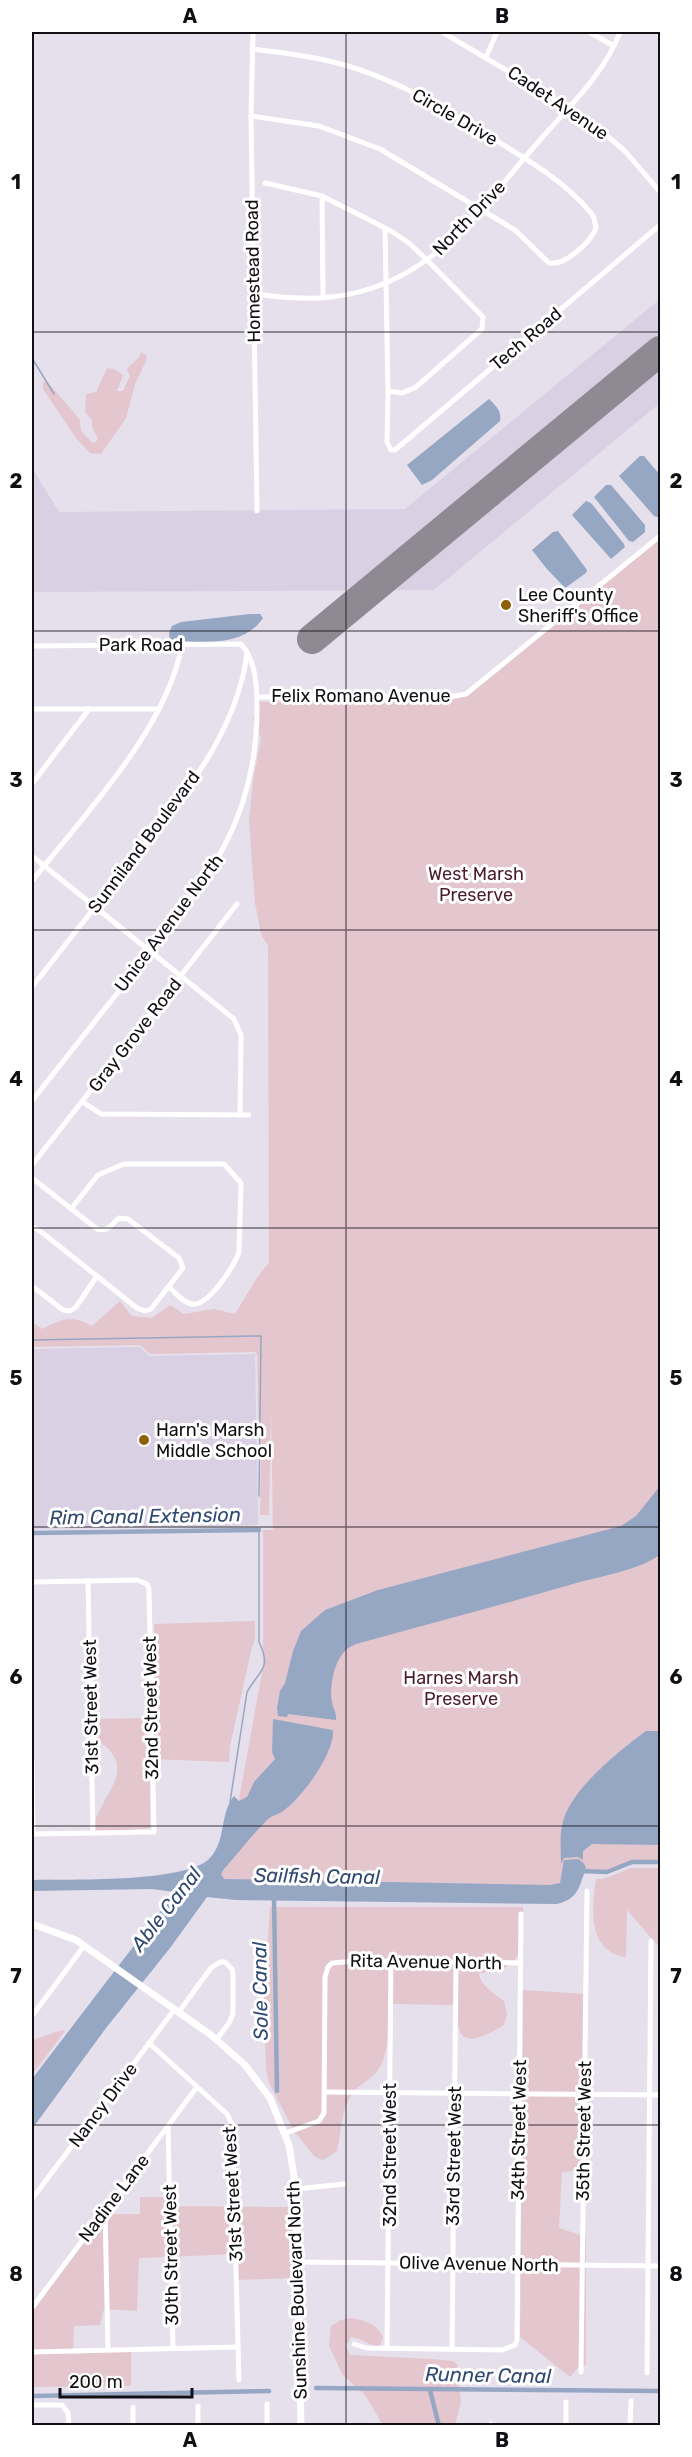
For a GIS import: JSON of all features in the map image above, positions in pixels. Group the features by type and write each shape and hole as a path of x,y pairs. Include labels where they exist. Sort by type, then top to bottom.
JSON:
{"street":[{"name":"Homestead Road","path":"253,32 251,116 257,511"},
{"name":"Cadet Avenue","path":"442,32 569,106 619,145 660,192"},
{"path":"486,57 497,32"},
{"path":"589,32 614,46"},
{"name":"North Drive","path":"254,294 323,298 356,293 387,283 428,261 448,244 481,208 569,106 608,59 620,32"},
{"name":"Circle Drive","path":"252,49 330,61 385,79 445,109 525,158 573,194 594,218 594,233 559,263 549,263 520,234 481,208"},
{"path":"251,116 304,123 349,136 396,158 481,208"},
{"path":"265,183 322,196 385,228 409,243 480,312 484,322 476,336 416,387 402,393 388,391 385,228"},
{"path":"322,196 323,298"},
{"name":"Tech Road","path":"388,391 387,442 391,450 399,448 660,225"},
{"name":"Felix Romano Avenue","path":"257,696 448,697 466,694 660,536"},
{"path":"32,881 128,760 159,709 182,644"},
{"name":"Park Road","path":"32,646 241,644 247,651"},
{"name":"Unice Avenue North","path":"32,1101 205,881 238,820 252,769 256,738 256,682 247,651"},
{"name":"Sunniland Boulevard","path":"32,987 200,771 226,720 240,681 247,651"},
{"path":"240,681 256,682"},
{"path":"32,709 159,709"},
{"path":"32,784 89,709"},
{"path":"32,856 234,1019 242,1035 240,1115"},
{"name":"Gray Grove Road","path":"32,1165 237,904"},
{"path":"83,1102 101,1114 249,1115"},
{"path":"71,1209 98,1175 124,1164 224,1164 241,1183 239,1252 236,1261 206,1300 198,1305 189,1304 169,1287"},
{"path":"32,1178 96,1229 109,1228 119,1218 128,1219 179,1258 183,1268 151,1309 145,1311 137,1308 35,1227 32,1228"},
{"path":"32,1286 63,1310 70,1311 97,1276"},
{"name":"32nd Street West","path":"88,1581 137,1580 147,1584 149,1589 153,1832 93,1833"},
{"path":"32,1582 88,1581"},
{"name":"31st Street West","path":"88,1581 93,1833"},
{"path":"32,1759 32,1834 93,1833"},
{"name":"35th Street West","path":"581,2372 587,1891"},
{"name":"34th Street West","path":"452,2349 508,2349 515,2345 518,2264 521,1914"},
{"name":"Sunshine Boulevard North","path":"32,1923 64,1934 84,1946 216,2040 238,2058 264,2088 277,2110 286,2133 296,2189 301,2426"},
{"path":"647,2373 651,1941"},
{"path":"32,2016 84,1946"},
{"name":"Nancy Drive","path":"32,2199 149,2043 211,1968 219,1962 225,1962 232,1969 233,1974 232,2014 216,2040"},
{"name":"32nd Street West","path":"387,2349 391,1962"},
{"name":"33rd Street West","path":"452,2349 456,1962"},
{"name":"Rita Avenue North","path":"325,2092 325,1977 332,1963 521,1963"},
{"name":"31st Street West","path":"149,2043 227,2114 232,2124 238,2380"},
{"name":"Nadine Lane","path":"32,2308 197,2087"},
{"path":"286,2133 322,2118 325,2092 660,2095"},
{"name":"30th Street West","path":"168,2126 173,2348"},
{"path":"296,2189 344,2184"},
{"path":"105,2210 108,2350"},
{"name":"Olive Avenue North","path":"298,2262 660,2266"},
{"path":"354,2344 366,2348 452,2349"},
{"path":"32,2352 238,2347"},
{"path":"630,2426 631,2401"},
{"path":"566,2402 566,2426"},
{"path":"267,2404 267,2426"},
{"path":"32,2405 62,2405 68,2413 69,2426"},
{"path":"198,2406 198,2426"},
{"path":"133,2407 133,2426"}],"shaded area":[{"path":"660,299 660,403 434,590 32,592 32,468 59,512 405,509"},
{"name":"Harn's Marsh Middle School","path":"140,1347 149,1356 255,1354 258,1525 32,1529 32,1349"}],"green space":[{"path":"141,352 146,355 147,359 135,384 126,418 101,454 90,453 76,438 43,389 43,382 47,382 80,420 81,431 92,443 96,442 98,439 92,427 92,420 85,412 86,394 96,392 107,368 114,369 123,375 117,391 123,391 130,376 127,370"},
{"name":"Harnes Marsh Preserve","path":"660,537 660,1861 631,1862 603,1872 568,1871 559,1890 202,1880 231,1843 263,1667 263,1530 273,1530 271,1411 269,1515 260,1515 261,1453 259,1449 257,1354 255,1352 150,1354 140,1345 32,1347 32,1322 42,1329 67,1319 78,1320 92,1326 120,1301 132,1316 152,1318 170,1305 184,1314 214,1309 235,1314 258,1276 269,1263 268,946 261,934 255,903 249,821 253,780 261,738 253,719 258,700 262,702 457,699"},
{"path":"255,1621 255,1640 230,1746 229,1762 150,1759 150,1828 92,1833 96,1818 115,1781 117,1770 115,1759 107,1747 90,1735 89,1719 154,1718 154,1624"},
{"path":"631,1868 660,1868 660,1948 627,1910 626,1957 604,1947 598,1938 593,1915 596,1879 603,1879"},
{"path":"270,1907 523,1907 519,1954 506,1967 479,1973 485,1986 504,2001 507,2014 504,2025 480,2037 467,2038 459,2029 458,2005 392,2004 388,2041 383,2061 374,2075 352,2093 343,2116 337,2151 323,2160 314,2156 294,2131 269,2083 266,2069 264,1997"},
{"path":"523,1990 585,1994 586,2170 562,2172 559,2228 586,2237 586,2365 580,2365 570,2377 520,2337"},
{"path":"65,2031 32,2075 32,2040"},
{"path":"140,2197 167,2197 170,2206 294,2207 296,2278 237,2280 237,2254 139,2258 137,2311 104,2309 100,2325 74,2326 73,2354 131,2349 131,2386 32,2387 32,2312 102,2214 140,2214"},
{"path":"351,2318 374,2326 383,2338 379,2347 351,2337 346,2346 350,2355 432,2359 453,2361 457,2364 461,2402 455,2425 384,2425 381,2422 365,2395 343,2375 329,2346 331,2326 341,2320"}],"water":[{"path":"489,399 499,411 500,421 432,480 422,485 407,465"},
{"path":"640,456 644,456 660,475 660,518 654,516 619,476"},
{"path":"606,485 611,485 645,525 645,532 633,542 629,541 594,497"},
{"path":"586,501 591,503 624,544 625,547 611,559 572,515"},
{"path":"558,531 587,570 565,588 532,550 553,532"},
{"path":"260,614 263,618 255,628 233,639 208,642 170,640 169,633 172,626 181,622"},
{"path":"660,1486 660,1555 651,1561 618,1573 356,1644 340,1656 333,1676 331,1696 336,1720 288,1714 287,1717 278,1716 280,1691 285,1683 301,1631 325,1610 378,1590 621,1526 636,1516"},
{"name":"Able Canal","path":"273,1719 333,1730 329,1751 316,1775 299,1797 281,1812 269,1818 224,1869 221,1874 224,1879 550,1885 560,1883 564,1860 578,1859 586,1868 574,1896 556,1904 236,1900 207,1897 32,2129 32,2079 175,1892 152,1889 32,1891 32,1880 152,1876 196,1867 209,1859 215,1852 221,1836 229,1803 234,1796 239,1801 247,1797 254,1782 275,1759 272,1752"},
{"path":"646,1731 660,1731 660,1845 592,1844 583,1851 583,1860 578,1857 564,1858 561,1864 561,1829 570,1806 599,1770"}],"waterway":[{"path":"32,358 54,394"},
{"path":"32,1340 261,1336 259,1496"},
{"path":"230,1802 247,1692 264,1664 263,1651 259,1642 259,1530"},
{"name":"Rim Canal Extension","path":"32,1533 259,1530"},
{"path":"582,1871 607,1872 632,1862 660,1862"},
{"name":"Sole Canal","path":"274,1897 277,2091"},
{"name":"Runner Canal","path":"316,2388 660,2391"},
{"path":"430,2390 439,2426"},
{"path":"32,2396 269,2391"}],"runway":[{"path":"312,639 660,351"}],"place":[{"name":"Lee County Sheriff's Office","path":"506,605"},
{"name":"Harn's Marsh Middle School","path":"144,1440"}],"park label":[{"name":"West Marsh Preserve","path":"476,884"}],"water label":[{"name":"Sailfish Canal","path":"317,1876"}]}
